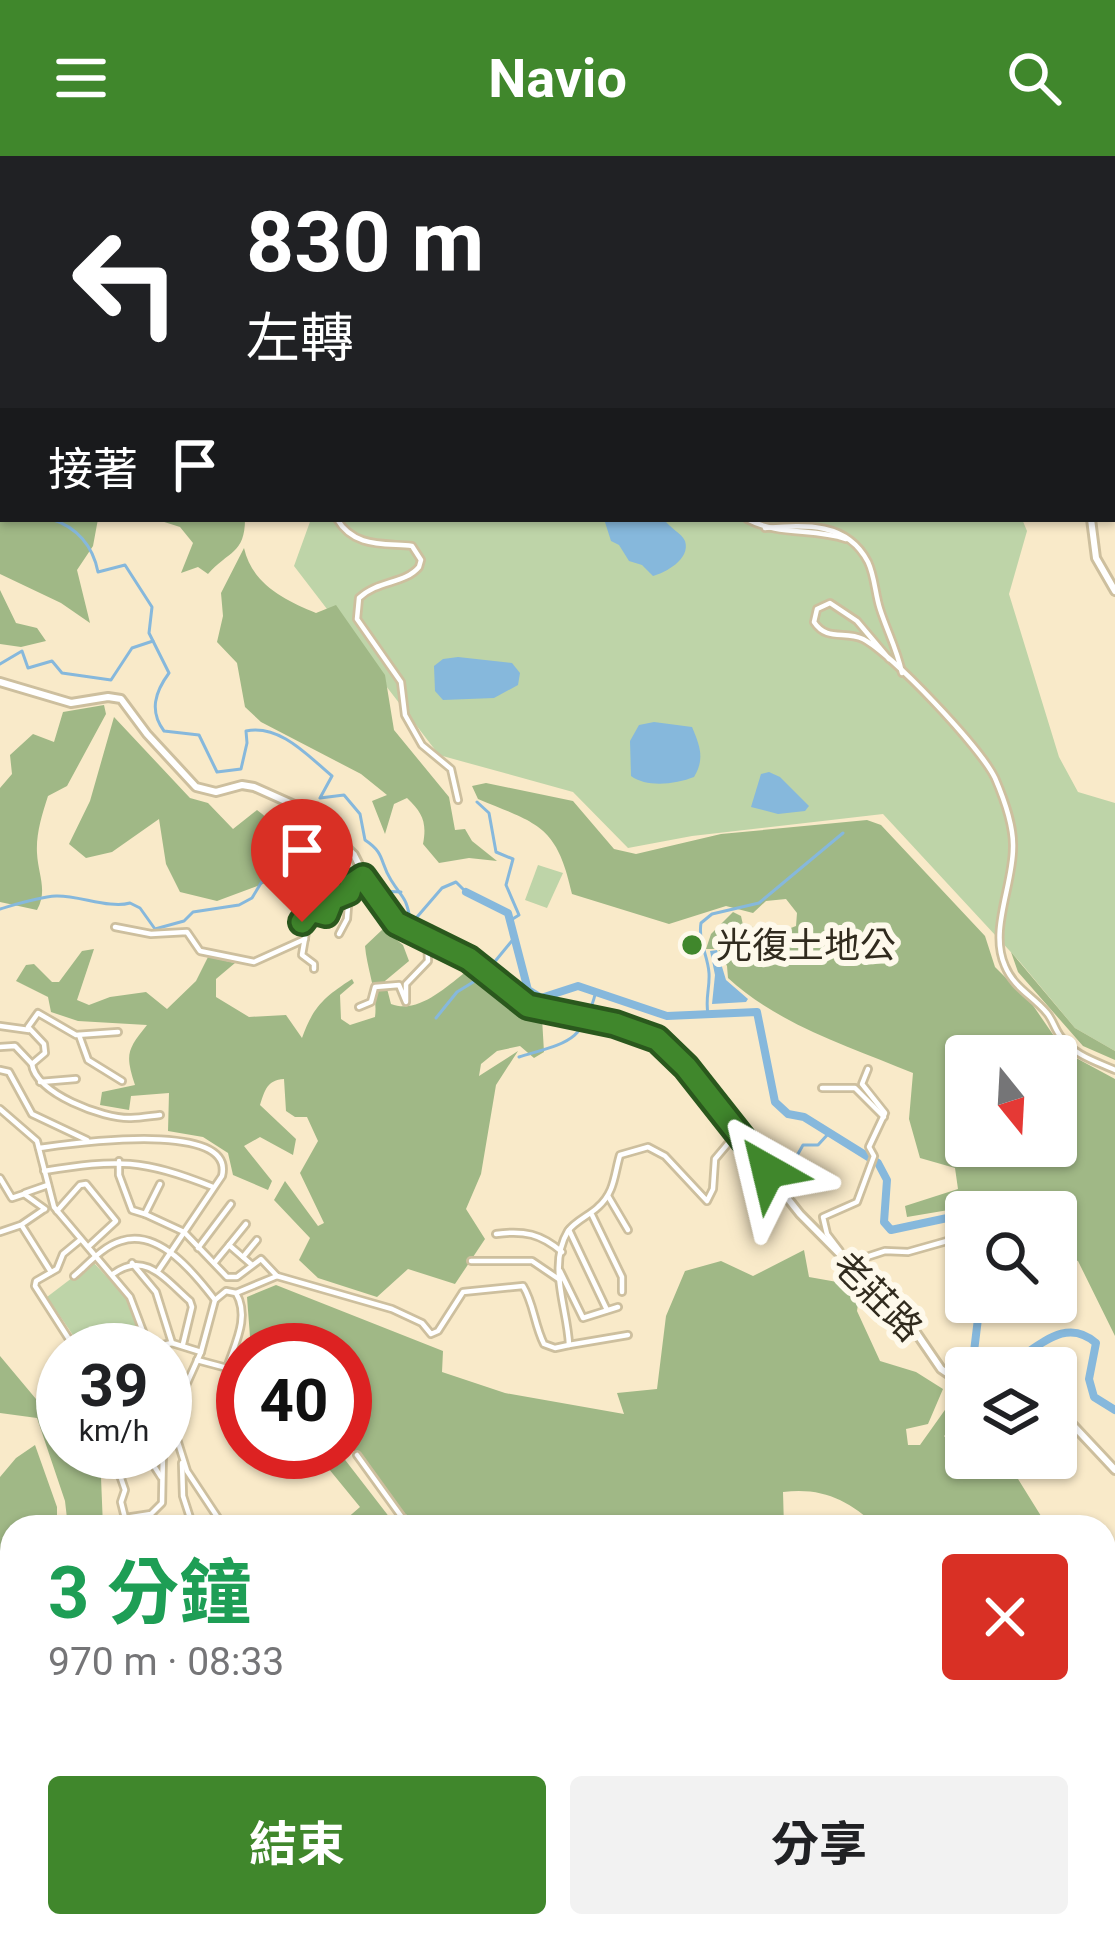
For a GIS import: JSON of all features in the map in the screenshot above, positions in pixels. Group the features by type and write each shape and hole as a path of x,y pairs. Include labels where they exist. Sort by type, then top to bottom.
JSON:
{"street":[{"path":"339,522 363,541 412,546 421,560 411,576 374,586 359,598 356,620 401,682 405,715 422,745 451,769 458,800"},
{"path":"754,522 778,532 823,533 851,542 868,562 902,673"},
{"path":"1092,522 1096,558 1115,592"},
{"path":"889,659 863,639 824,633 814,622 817,609 830,603 844,610 960,729 989,768 1004,800 1014,846 1000,943 1005,967 1016,986 1050,1016 1072,1049 1115,1070"},
{"path":"889,659 893,638"},
{"name":"老莊路","path":"0,682 71,703 122,699 196,787 215,792 254,787 297,805 346,845 387,914 408,932 469,959 528,1006 647,1034 666,1046 800,1214 914,1328 945,1372"},
{"path":"339,934 347,920 351,885 362,874"},
{"path":"314,969 302,955 302,922 307,911 326,914 332,899 349,892"},
{"path":"115,927 166,935 187,932 200,951 248,962 305,939"},
{"path":"359,1007 374,999 380,984 398,985 406,1002 406,984 428,961 427,939"},
{"path":"29,1030 32,1016 44,1013 60,1027 80,1035 118,1032"},
{"path":"0,1026 29,1030 44,1045 45,1053 32,1064"},
{"path":"80,1035 88,1060 122,1081"},
{"path":"0,1047 15,1046 32,1064 40,1082 70,1101 131,1118 160,1115"},
{"path":"868,1069 862,1084 885,1111 884,1117 869,1148 873,1160 857,1202 823,1217 827,1234 844,1260 885,1251 908,1252 945,1242"},
{"path":"0,1070 9,1072 32,1114 87,1140"},
{"path":"40,1082 76,1078"},
{"path":"822,1088 855,1088 884,1117"},
{"path":"0,1109 39,1148 57,1210 112,1275 136,1308 141,1323"},
{"path":"569,1345 560,1280 562,1252 569,1230 608,1196 620,1155 648,1148 665,1156 707,1201 713,1189 715,1159 738,1132"},
{"path":"39,1148 87,1140 194,1142 220,1156 222,1176 158,1271"},
{"path":"44,1171 118,1161 165,1167 214,1187"},
{"path":"118,1161 132,1210 184,1232 227,1277 237,1277 261,1259 277,1276 392,1309 422,1323 430,1334 438,1331 463,1292 523,1286 544,1344 555,1348 628,1335"},
{"path":"0,1178 12,1198 48,1185"},
{"path":"57,1210 86,1184 116,1220 89,1246"},
{"path":"145,1214 160,1184"},
{"path":"24,1194 45,1209"},
{"path":"608,1196 628,1230"},
{"path":"0,1232 22,1226 53,1203"},
{"path":"198,1248 231,1204"},
{"path":"590,1213 622,1277 622,1292"},
{"path":"214,1262 246,1224"},
{"path":"22,1226 51,1272"},
{"path":"569,1230 607,1310"},
{"path":"496,1234 535,1234 562,1252"},
{"path":"59,1323 35,1281 58,1269 63,1254 82,1238"},
{"path":"74,1276 115,1243 135,1239 170,1252 215,1300"},
{"path":"243,1257 257,1240"},
{"path":"229,1245 252,1265"},
{"path":"471,1261 532,1261 560,1280"},
{"path":"112,1275 132,1263 158,1271 192,1307 188,1323"},
{"path":"132,1263 155,1292 165,1323"},
{"path":"560,1271 583,1318 618,1307"},
{"path":"192,1370 215,1300 226,1291 236,1293 277,1276"},
{"path":"197,1360 227,1368 244,1316 236,1293"},
{"path":"192,1348 201,1352"},
{"path":"1077,1430 1115,1470"},
{"path":"192,1474 217,1515"},
{"path":"372,1475 401,1515"},
{"path":"121,1479 123,1515"},
{"path":"144,1515 151,1514 165,1495 164,1479"},
{"path":"181,1479 190,1515"}],"green space":[{"path":"0,522 97,522 93,546 77,570 90,623 61,603 0,574"},
{"path":"164,522 245,522 239,546 208,574 198,567 181,573 193,543 180,527"},
{"path":"310,522 1023,522 1027,531 1009,594 1059,757 1078,792 1115,803 1115,1051 1075,1028 883,814 628,848 573,792 439,755 294,566"},
{"path":"244,548 254,572 281,596 316,613 336,605 385,675 394,730 449,797 455,830 465,829 497,861 469,858 439,863 423,844 422,819 407,798 394,804 385,834 372,801 387,795 361,774 261,722 245,707 237,663 217,642 223,616 221,593"},
{"path":"0,590 16,623 37,628 46,641 21,647 0,644"},
{"path":"104,705 106,714 67,786 48,796 37,838 42,889 37,910 0,902 0,788 12,774 10,755 33,734 54,742 63,712"},
{"path":"114,717 190,798 208,803 233,829 257,810 327,883 271,881 217,901 180,892 166,864 159,819 112,852 86,858 69,844 90,801"},
{"path":"486,783 573,801 614,849 636,854 721,834 867,820 881,825 985,936 995,967 1032,1004 1053,1035 945,1035 945,1165 920,1158 909,1119 913,1073 770,1009 728,978 718,949 706,949 711,934 733,912 741,916 743,925 752,926 757,941 796,926 797,913 786,899 766,901 753,913 726,906 669,924 572,894 559,854 542,830 478,799 472,786"},
{"path":"538,865 563,873 547,908 525,900"},
{"path":"383,929 403,945 409,961 385,981 391,1004 420,1003 463,974 473,976 542,1018 544,1052 534,1058 520,1046 497,1051 481,1064 479,1076 518,1051 496,1085 481,1174 466,1209 485,1239 455,1284 408,1269 377,1297 318,1278 299,1260 310,1238 274,1200 285,1181 318,1226 324,1223 300,1173 318,1141 307,1117 286,1111 284,1079 270,1084 260,1105 296,1139 293,1155 260,1137 244,1146 272,1181 268,1190 233,1175 228,1153 203,1137 168,1131 169,1093 131,1096 129,1110 100,1105 102,1092 135,1085 130,1053 147,1025 78,1021 51,1012 48,997 16,981 26,965 34,964 52,982 59,982 82,951 94,949 77,1000 89,1005 146,992 167,1009 196,981 208,957 235,963 216,979 216,997 249,1017 286,1015 302,1038 321,1004 352,979 354,983 340,995 341,1019 350,1025 375,1017 365,946"},
{"path":"1011,952 1075,1028 1115,1051 1115,1060 1083,1046 1018,972"},
{"path":"1077,1058 1115,1079 1115,1336 1077,1261 1077,1191 952,1191 958,1189 952,1167 1077,1167"},
{"path":"945,1193 945,1211 907,1217 905,1206"},
{"path":"804,1250 809,1277 854,1285 857,1311 880,1361 916,1372 943,1389 928,1424 906,1429 908,1445 920,1445 945,1410 945,1479 1018,1479 1040,1515 863,1515 835,1498 798,1491 783,1492 784,1515 407,1515 372,1474 372,1323 249,1323 247,1297 276,1285 443,1351 442,1372 505,1393 624,1414 617,1393 657,1389 666,1316 685,1271 721,1261 753,1276"},
{"path":"93,1262 134,1306 138,1323 65,1323 47,1297"},
{"path":"0,1356 36,1399 36,1418 0,1413"},
{"path":"35,1445 36,1479 47,1479 57,1515 0,1515 0,1477"},
{"path":"58,1479 101,1479 103,1515 67,1515"},
{"path":"337,1479 360,1479 388,1515 351,1515 360,1507"}],"water":[{"path":"605,522 667,522 686,548 681,559 653,576 629,561 611,541"},
{"path":"458,657 512,663 520,673 518,685 494,698 443,700 435,691 434,666"},
{"path":"639,725 692,727 700,752 694,777 662,784 631,776 630,741"},
{"path":"769,772 809,806 805,811 778,814 751,807 761,774"},
{"path":"717,950 726,980 746,1002 712,1004 715,975 710,951"}],"waterway":[{"path":"58,522 82,539 98,572 125,565 152,607 149,633 153,641"},
{"path":"0,664 22,651 28,668 52,661 62,673 111,680 132,648 153,641 169,673 156,702 156,716 164,731 199,735 217,772 241,769 246,731 270,732 303,751 332,776 320,798 344,795 360,814 365,840 379,854 406,903 411,924 442,888 456,882 466,892"},
{"path":"477,802 489,813 496,852 513,859 506,885 519,915 511,920"},
{"path":"708,1014 709,973 701,923 712,914 759,903 843,833"},
{"path":"0,909 56,896 130,903 140,908 155,929 184,921 193,912 239,905 252,898 264,878 297,867 325,879 372,870 380,891 401,892"},
{"path":"466,892 508,913 528,990 541,998 578,986 667,1016 757,1012 775,1102 788,1114 804,1117 878,1163 887,1180 884,1222 891,1230 945,1218"},
{"path":"436,1018 457,992 483,976 515,937"},
{"path":"519,1057 571,1038 585,1021 596,991"},
{"path":"775,1170 794,1161 803,1145 818,1145 829,1133"},
{"path":"975,1347 977,1323"},
{"path":"1036,1347 1071,1332 1096,1343 1089,1379 1094,1397 1115,1410"}],"place":[{"name":"光復土地公","path":"692,945"}],"route":[{"path":"302,922 307,911 326,914 332,899 349,892 363,877 396,923 458,952 528,1006 615,1024 657,1039 686,1067 768,1171"}]}
